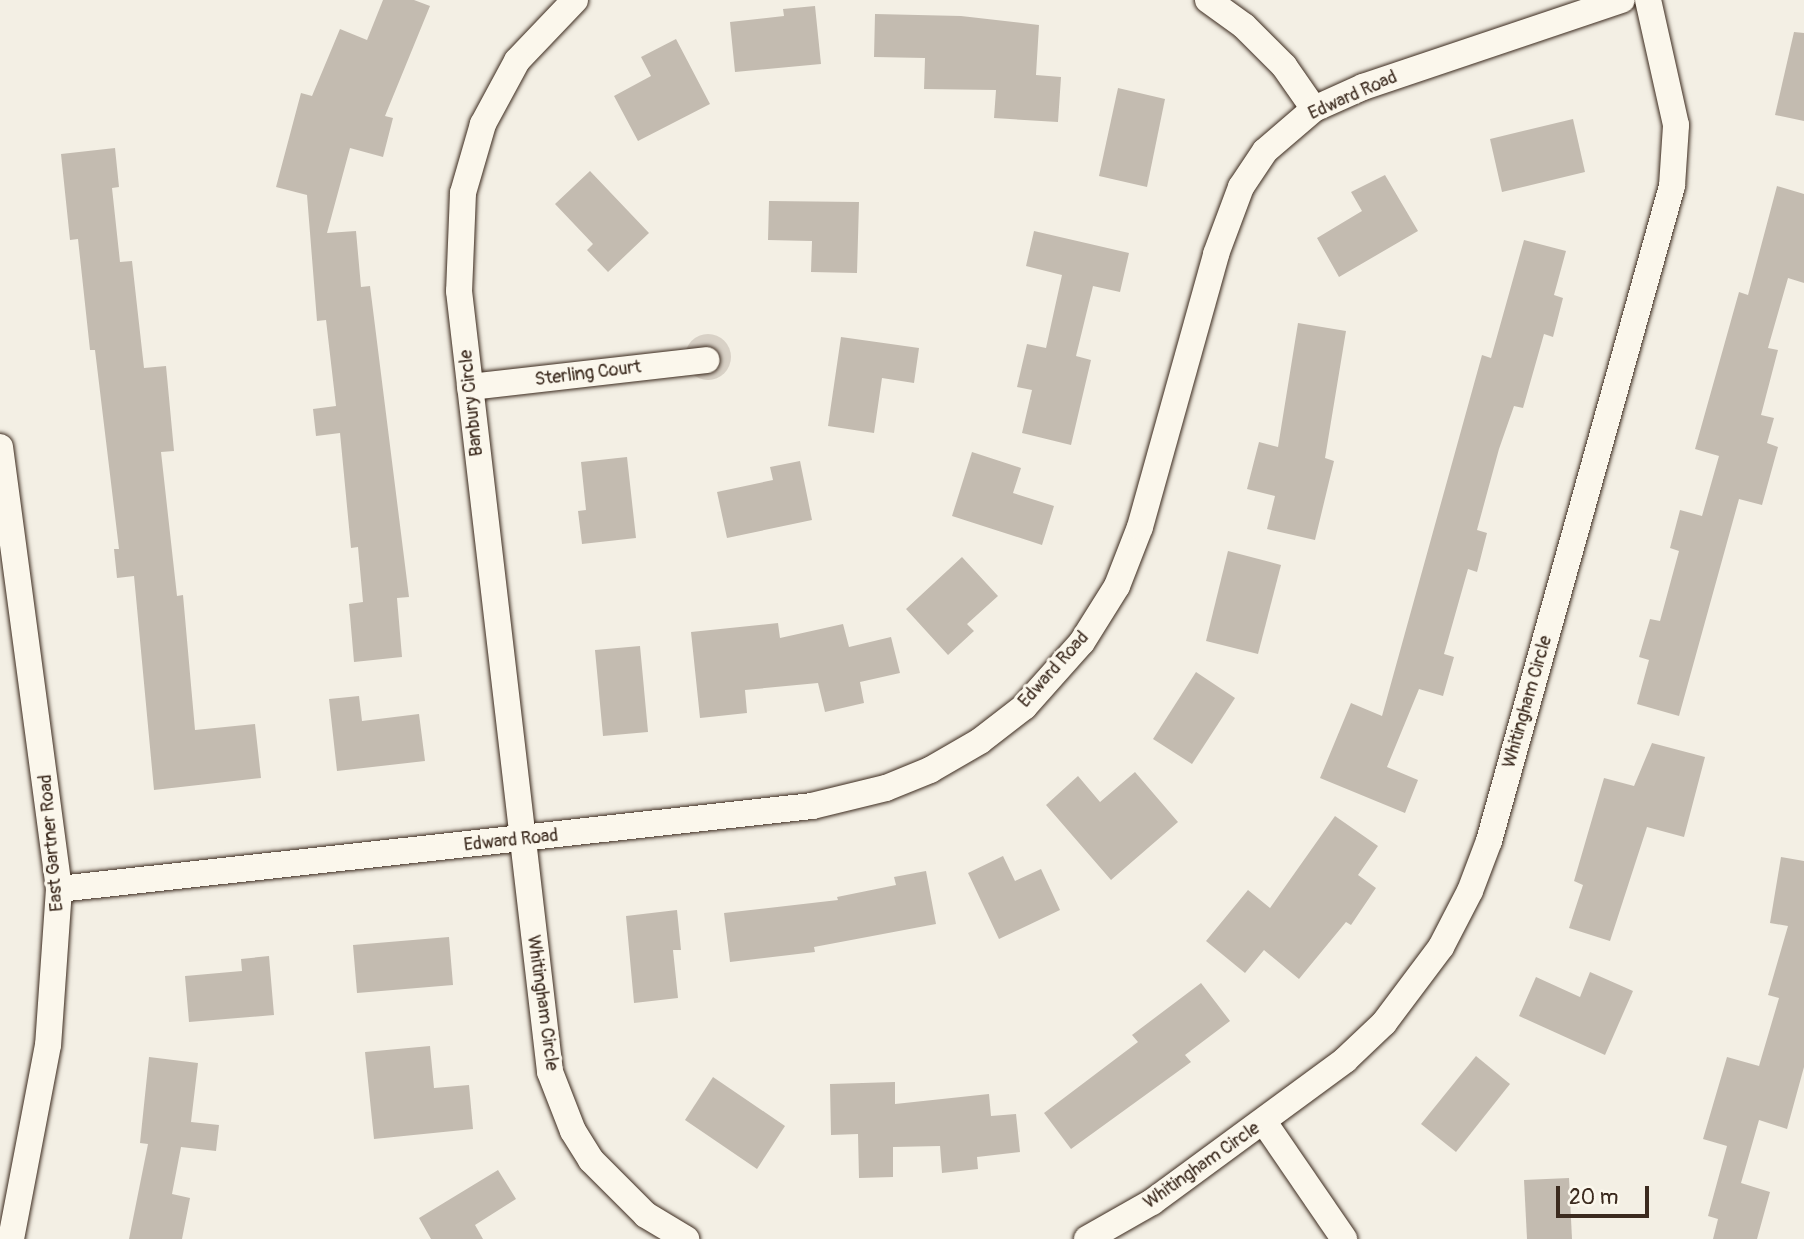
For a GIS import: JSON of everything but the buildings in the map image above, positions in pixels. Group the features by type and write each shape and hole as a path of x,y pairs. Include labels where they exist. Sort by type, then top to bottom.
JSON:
{"street":[{"name":"Banbury Circle","path":"521,840 470,387 457,244 473,150 517,61 575,0"},
{"path":"1208,0 1244,26 1284,66 1314,109"},
{"name":"Edward Road","path":"59,889 521,840 844,800 930,770 980,741 1024,707 1083,642 1116,586 1140,527 1216,254 1241,187 1284,131 1314,109 1363,87 1622,0"},
{"name":"Whitingham Circle","path":"1087,1239 1152,1202 1345,1060 1384,1023 1441,947 1470,891 1489,841 1672,186 1676,155 1673,99 1648,0"},
{"name":"Sterling Court","path":"470,387 706,360"},
{"name":"East Gartner Road","path":"0,447 59,889 48,1045 9,1200 11,1239"},
{"name":"Whitingham Circle","path":"521,840 542,1021 560,1101 591,1160 617,1191 646,1215 686,1239"},
{"path":"1264,1122 1344,1239"}],"shaded area":[{"path":"708,334 724,341 731,357 724,373 708,380 692,373 685,357 692,341"}]}
